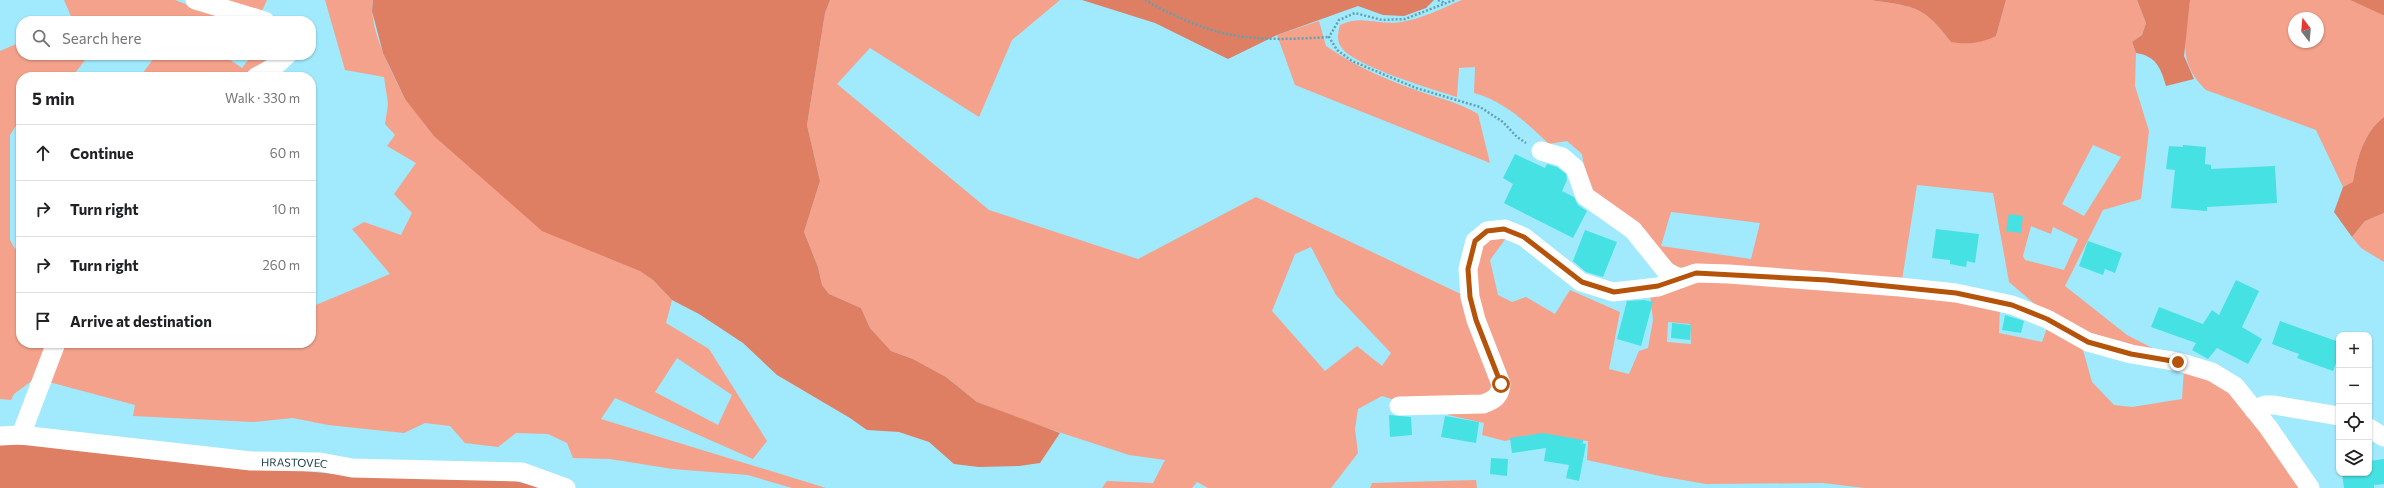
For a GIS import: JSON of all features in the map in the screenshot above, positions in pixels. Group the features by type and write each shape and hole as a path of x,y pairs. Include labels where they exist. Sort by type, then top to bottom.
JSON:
{"street":[{"path":"195,0 248,16"},
{"path":"265,72 273,68 281,60"},
{"path":"1541,150 1562,157 1575,168 1585,196 1632,230 1666,271 1679,278"},
{"path":"1399,406 1483,404 1495,400 1501,392 1501,384 1476,320 1470,297 1468,269 1475,241 1487,231 1504,229 1524,237 1582,282 1614,292 1658,286 1696,273 1827,280 1956,293 2012,305 2047,319 2088,342 2131,354 2178,362 2212,372 2235,386 2310,488"},
{"path":"21,435 54,348"},
{"path":"2254,410 2265,405 2274,405 2336,415"},
{"path":"2372,430 2384,437"},
{"name":"HRASTOVEC","path":"0,436 21,435 251,461 320,462 352,468 522,472 566,488"}],"path":[{"path":"1145,0 1161,10 1227,34 1283,40 1329,38"},
{"path":"1438,0 1445,4"},
{"path":"1329,38 1339,20 1355,13 1382,20 1405,19 1454,0"},
{"path":"1329,38 1337,50 1352,61 1416,88 1480,107 1503,122 1518,138 1541,150"}],"shaded area":[{"path":"64,0 175,0 196,8 229,16 71,16"},
{"path":"207,0 267,0 262,11"},
{"path":"325,0 373,0 372,12 374,25 382,51 405,99 653,280 672,300 666,323 709,349 767,441 753,459 615,398 601,419 826,488 792,488 748,475 673,469 610,459 573,458 567,443 548,434 516,433 498,447 465,443 450,426 425,423 404,433 328,425 293,418 253,422 133,416 135,405 49,382 60,348 316,348 316,305 390,274 352,229 364,222 401,235 412,213 394,194 416,163 387,146 395,135 385,124 388,104 384,77 345,70","holes":["677,358 732,395 718,425 655,392"]},
{"path":"373,0 830,0 825,13 807,125 820,181 804,232 818,267 822,285 829,294 861,308 870,328 891,351 913,359 946,377 977,402 1060,433 1040,463 1019,466 979,467 954,464 929,442 899,432 867,430 850,418 777,375 743,343 699,314 672,300 653,280 640,271 542,231 434,136 405,99 383,53 372,11"},
{"path":"830,0 1060,0 1012,40 979,117 870,48 837,84 989,210 1138,259 1256,197 1465,296 1495,388 1484,398 1404,403 1382,396 1358,409 1355,429 1358,453 1331,488 1208,488 1197,482 1192,488 1102,488 1107,481 1153,483 1165,460 1129,455 1028,422 977,402 946,377 913,359 891,351 870,328 861,308 829,294 822,285 818,267 804,232 820,181 807,125 825,13","holes":["1311,247 1336,295 1391,353 1382,366 1357,346 1325,371 1272,311 1295,254"]},
{"path":"1082,0 1434,0 1426,8 1404,16 1383,15 1358,6 1277,35 1228,59 1155,23"},
{"path":"1462,0 1871,0 1898,4 1925,14 1951,42 1996,36 2006,0 2137,0 2146,23 2142,35 2132,42 2136,53 2135,86 2149,131 2141,199 2103,210 2065,286 2127,335 2170,357 2128,350 2044,312 2009,282 1993,193 1917,185 1902,280 1676,267 1636,227 1587,187 1582,154 1567,141 1549,144 1524,121 1505,107 1495,101 1474,93 1475,67 1459,68 1457,97 1378,70 1349,55 1339,43 1338,34 1340,25 1348,22 1356,20 1385,23 1409,21","holes":["2093,145 2121,157 2084,216 2062,204","1671,212 1760,223 1751,259 1661,246","2031,226 2051,234 2053,227 2078,239 2064,270 2025,260 2023,256"]},
{"path":"1871,0 2006,0 1996,36 1980,42 1963,43 1951,42 1933,21 1925,14 1917,10 1898,4"},
{"path":"2137,0 2190,0 2184,56 2194,79 2166,86 2160,68 2157,64 2148,57 2136,53 2132,42 2142,35 2146,23"},
{"path":"2190,0 2350,0 2384,15 2384,117 2371,130 2366,138 2359,156 2353,183 2343,187 2316,130 2206,90 2190,69 2185,48"},
{"path":"2350,0 2384,0 2384,15 2383,15"},
{"path":"1319,21 1326,46 1347,59 1390,80 1454,103 1478,114 1490,163 1295,85 1277,35"},
{"path":"16,44 16,60 85,60 76,72 16,72 16,126 10,135 10,240 15,249 16,248 16,348 47,348 37,377 14,394 11,400 0,399 0,51"},
{"path":"152,60 230,60 242,68 248,60 266,60 249,72 144,72"},
{"path":"2384,117 2384,213 2365,221 2352,237 2334,212 2343,187 2353,182 2359,155 2366,138 2377,123"},
{"path":"2384,213 2384,262 2361,248 2352,237 2365,221"},
{"path":"1509,234 1490,260 1498,295 1512,302 1526,297 1555,314 1570,290 1620,312 1609,369 1629,374 1639,351 1648,348 1653,320 1650,294 1680,283 1729,279 2000,306 1999,333 2042,342 2048,325 2081,343 2092,382 2114,405 2132,407 2182,399 2184,367 2232,390 2304,488 1865,488 1823,483 1706,484 1660,476 1587,460 1588,441 1531,435 1505,441 1482,435 1484,423 1448,415 1451,411 1507,393 1473,295 1478,242","holes":["1668,322 1690,324 1691,344 1667,342"]},
{"path":"0,443 335,474 479,471 541,488 0,488"},
{"path":"1476,480 1477,488 1370,488 1372,483"}],"building":[{"path":"2183,145 2206,147 2205,164 2211,165 2211,169 2275,166 2277,203 2207,207 2207,211 2171,208 2175,170 2166,169 2169,146 2183,147"},
{"path":"1515,154 1545,168 1547,164 1557,167 1566,174 1567,180 1562,191 1574,197 1578,205 1587,211 1573,238 1504,203 1513,184 1503,178"},
{"path":"2009,214 2023,216 2021,233 2006,231"},
{"path":"1936,229 1979,234 1975,263 1967,261 1966,267 1950,264 1950,260 1932,258"},
{"path":"1585,230 1617,242 1603,277 1586,272 1573,261"},
{"path":"2088,241 2122,253 2115,273 2105,269 2103,275 2079,266"},
{"path":"2236,280 2259,291 2242,327 2262,339 2248,364 2217,348 2208,359 2192,350 2196,343 2151,327 2159,307 2203,324 2212,310 2219,315"},
{"path":"1644,300 1653,302 1641,346 1617,339 1627,301"},
{"path":"2005,315 2024,321 2021,333 2002,330"},
{"path":"2280,321 2336,341 2336,363 2333,371 2297,358 2299,354 2272,344"},
{"path":"1672,323 1691,325 1690,340 1671,338"},
{"path":"1389,415 1411,417 1412,435 1390,437"},
{"path":"1445,416 1479,422 1476,443 1441,437"},
{"path":"1543,433 1583,440 1583,443 1580,443 1586,444 1579,481 1566,478 1569,465 1544,461 1546,448 1512,453 1510,438"},
{"path":"1491,458 1508,459 1507,476 1490,474"},
{"path":"2384,459 2384,484 2374,485 2374,488 2344,488 2342,476 2372,476 2372,461"}],"route":[{"path":"1501,384 1476,320 1470,297 1468,269 1475,241 1487,231 1504,229 1524,237 1563,269 1582,282 1614,292 1658,286 1696,273 1827,280 1956,293 2012,305 2047,319 2088,342 2131,354 2178,362"}]}
